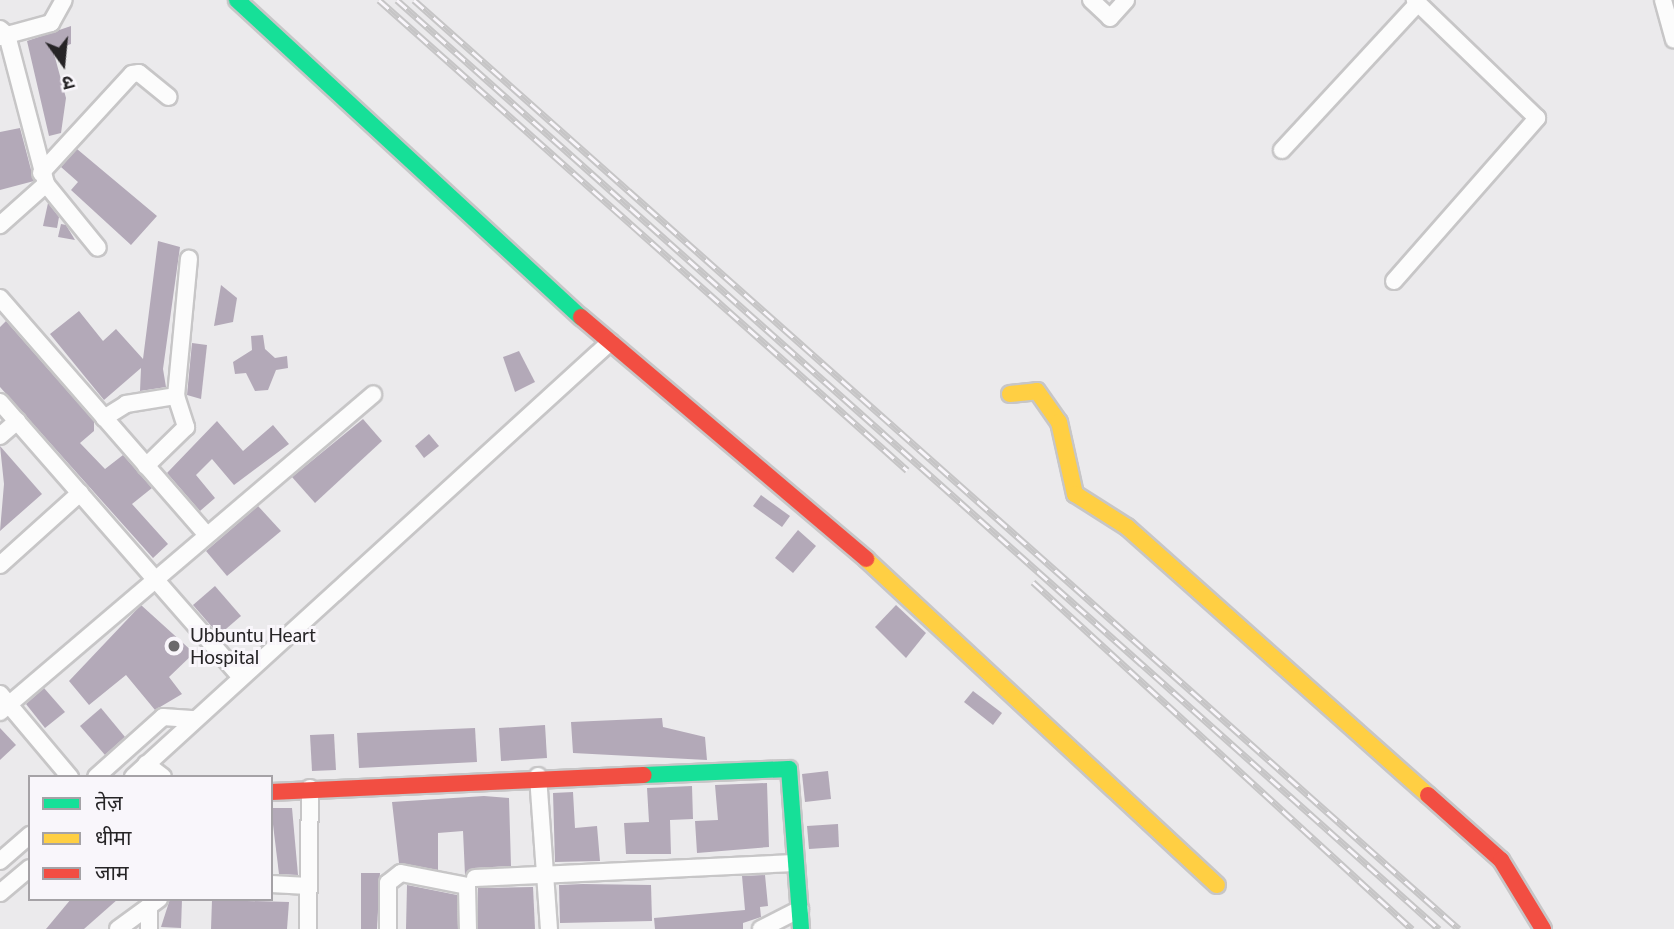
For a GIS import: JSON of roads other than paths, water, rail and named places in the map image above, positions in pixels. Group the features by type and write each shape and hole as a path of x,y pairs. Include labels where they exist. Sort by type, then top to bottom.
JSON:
{"street":[{"path":"64,0 51,23 2,34 43,179 98,248"},
{"path":"237,0 610,342 820,516 1217,886"},
{"path":"1091,0 1110,18 1126,0"},
{"path":"1663,0 1674,40"},
{"path":"1282,150 1417,2 1537,118 1394,281"},
{"path":"0,225 132,74 139,73 169,97"},
{"path":"146,466 186,427 176,396 189,259"},
{"path":"0,298 204,532"},
{"path":"135,775 610,342"},
{"path":"1010,394 1037,391 1059,422 1075,494 1127,527 1501,860 1543,929"},
{"path":"68,775 3,703 204,532 373,394"},
{"path":"104,418 126,404 176,396"},
{"path":"0,402 242,677"},
{"path":"0,436 17,421"},
{"path":"0,565 80,493"},
{"path":"98,775 163,717 195,719"},
{"path":"146,764 160,775"},
{"path":"273,792 538,776 789,769 802,929"},
{"path":"538,776 549,929"},
{"path":"307,929 310,788"},
{"path":"0,861 28,837"},
{"path":"475,878 796,863"},
{"path":"0,893 28,870"},
{"path":"388,929 388,883 401,873 467,886 468,929"},
{"path":"273,884 308,886"},
{"path":"118,929 154,903"},
{"path":"149,929 154,903"},
{"path":"761,929 800,909"}],"railway":[{"path":"379,0 907,470"},
{"path":"397,0 1439,929"},
{"path":"414,0 1459,929"},
{"path":"1033,582 1412,929"}],"place":[{"name":"Ubbuntu Heart Hospital","path":"174,646"}]}
